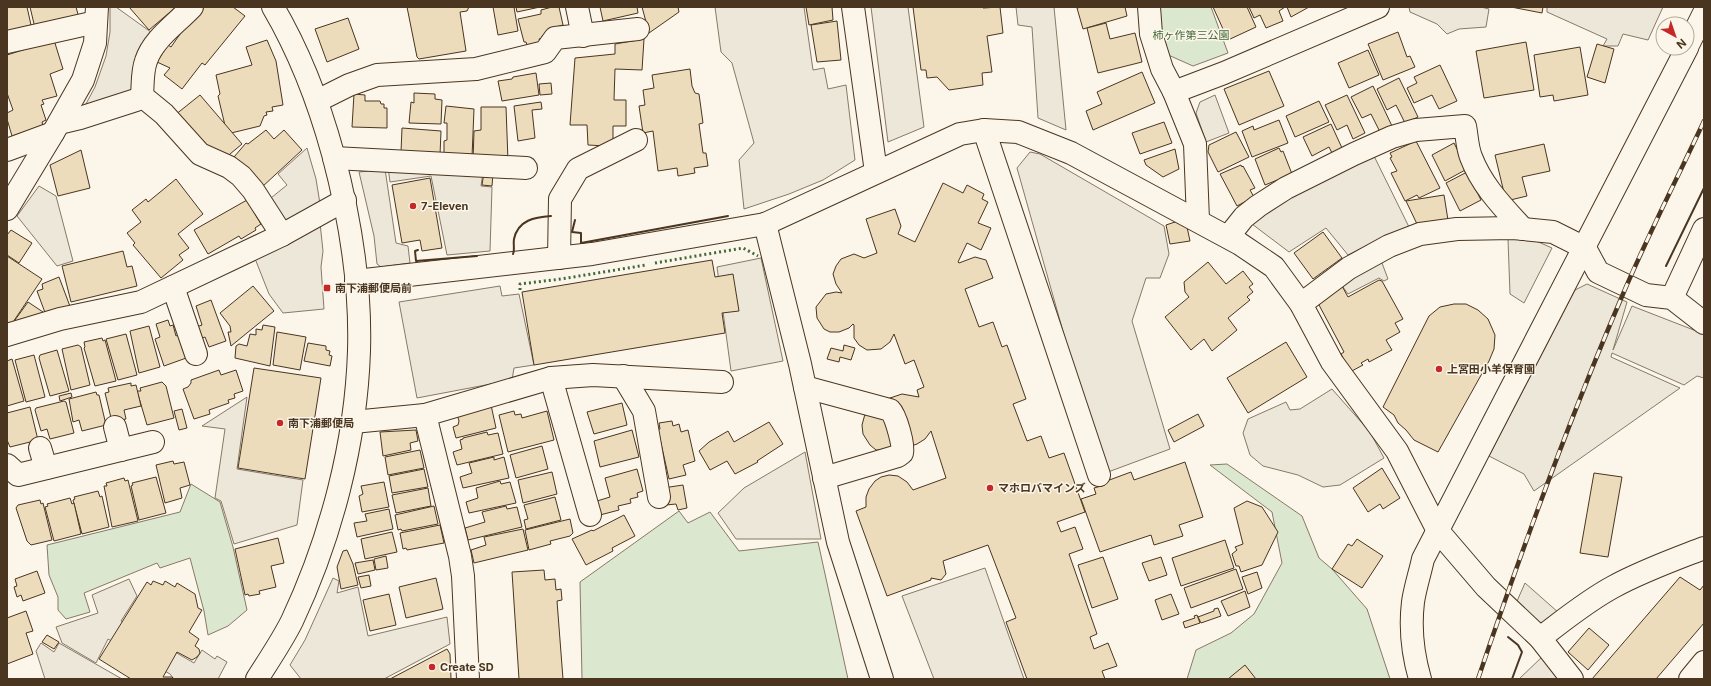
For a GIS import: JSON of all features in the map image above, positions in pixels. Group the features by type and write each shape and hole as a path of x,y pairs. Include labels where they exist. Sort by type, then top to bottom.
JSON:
{"main road":[{"path":"142,96 144,71 152,49 160,38 192,7"},
{"path":"257,679 291,621 329,524 353,422 359,350 356,281 345,200 317,101 282,23 273,7"},
{"path":"577,7 583,36"},
{"path":"853,7 876,172"},
{"path":"1149,7 1153,41 1162,69 1174,92 1195,144 1198,220"},
{"path":"1174,92 1224,73 1378,7"},
{"path":"1695,32 1704,13"},
{"path":"7,42 97,14 95,43 83,80 56,128 7,208"},
{"path":"317,101 349,85 377,75 476,69 545,52 555,38 638,29"},
{"path":"1420,679 1412,639 1413,602 1423,559 1683,56"},
{"path":"7,150 56,128 136,100 142,96"},
{"path":"142,96 167,117 200,154 229,167 241,176 253,190 282,235"},
{"path":"1228,237 1244,217 1258,206 1286,188 1354,154 1392,137 1416,130 1465,126 1470,156 1479,176 1493,196 1524,229"},
{"path":"984,130 1099,475"},
{"path":"356,281 592,254 765,224 960,134 984,130 1018,132 1071,153 1198,220 1228,237 1274,267 1302,304 1332,362 1397,451 1438,531 1486,587 1540,638 1572,679"},
{"path":"559,258 560,199 578,169 636,140"},
{"path":"334,158 526,168"},
{"path":"7,335 60,319 141,302 282,235 345,200"},
{"path":"765,224 805,387 838,542 882,679"},
{"path":"1302,304 1348,268 1389,246 1420,234 1457,229 1524,229 1553,232 1585,248 1598,272 1646,295 1672,298 1703,320"},
{"path":"1672,298 1704,229"},
{"path":"173,287 196,354"},
{"path":"353,422 426,415 551,378 593,375 722,382"},
{"path":"623,376 644,411 659,497"},
{"path":"551,378 590,515"},
{"path":"805,387 890,410 894,416 902,445 902,453 898,456 824,478"},
{"path":"426,415 461,562 468,679"},
{"path":"115,427 121,450"},
{"path":"7,465 18,475 43,458 121,450 153,442"},
{"path":"1540,638 1588,602 1613,587 1645,571 1704,548"},
{"path":"1690,679 1704,662"}],"green space":[{"name":"柿ヶ作第三公園","path":"1159,7 1211,7 1228,53 1193,66 1166,54 1160,33"},
{"path":"1227,464 1302,516 1319,558 1332,569 1367,609 1390,679 1187,679 1196,650 1231,633 1254,614 1282,563 1272,512 1210,465"},
{"path":"191,484 220,502 233,547 247,610 228,626 208,635 204,611 190,558 160,568 157,563 84,593 90,612 66,619 58,610 58,597 49,575 47,545 180,512"},
{"path":"679,511 688,523 710,512 739,551 818,542 848,679 582,679 580,582"}],"shaded area":[{"path":"110,7 116,7 155,35 135,91 80,115 95,87 106,56 110,32"},
{"path":"715,7 804,7 813,70 824,68 828,89 846,85 855,160 823,180 789,194 744,209 739,160 754,143 732,63 721,52"},
{"path":"871,7 908,7 924,127 888,142"},
{"path":"1016,7 1054,7 1066,130 1038,118 1032,27 1018,25"},
{"path":"1409,7 1481,7 1489,9 1486,27 1459,29 1447,34 1437,24 1410,12"},
{"path":"1547,7 1663,7 1659,16 1655,16 1655,25 1648,40 1623,34 1618,46 1603,46 1607,39 1547,12"},
{"path":"1215,95 1229,133 1206,142 1196,113 1200,102"},
{"path":"307,148 316,179 321,210 286,229 266,202 287,185 278,174"},
{"path":"1030,152 1040,154 1164,226 1169,254 1160,278 1146,278 1132,321 1170,449 1108,472 1066,342 1017,168"},
{"path":"1373,154 1410,229 1376,241 1348,255 1326,228 1289,252 1252,224 1275,202"},
{"path":"388,167 483,171 481,186 492,187 490,251 447,255 431,176 390,182"},
{"path":"385,169 396,243 408,246 410,263 381,267 377,264 374,236 359,172"},
{"path":"39,186 56,196 73,261 57,266 17,216"},
{"path":"320,223 323,251 321,267 324,309 283,313 269,294 254,256"},
{"path":"1525,236 1552,248 1524,303 1510,294 1508,239"},
{"path":"1379,255 1388,279 1384,281 1379,278 1348,294 1338,280"},
{"path":"761,258 783,361 731,371 717,267"},
{"path":"1587,284 1627,302 1613,350 1632,306 1704,334 1704,378 1697,376 1684,385 1612,353 1611,357 1680,388 1534,491 1524,474 1489,456 1575,290"},
{"path":"500,286 502,296 519,294 534,365 514,368 512,380 417,398 399,302"},
{"path":"1332,389 1370,432 1384,458 1340,485 1323,487 1298,475 1263,466 1250,455 1243,433 1248,419 1286,402 1290,410 1300,409"},
{"path":"247,397 237,469 303,480 297,525 234,544 221,501 215,498 225,429 202,426"},
{"path":"805,452 821,539 736,539 718,513 744,488"},
{"path":"985,568 1024,679 934,679 902,596"},
{"path":"333,578 339,581 337,593 358,587 368,636 447,617 450,644 384,679 301,679 290,665 305,640"},
{"path":"129,579 137,596 121,621 194,663 202,650 215,659 217,656 227,662 218,679 174,679 170,674 108,639 96,663 62,643 56,627 98,613 92,595"},
{"path":"1525,583 1559,613 1544,622 1535,624 1514,608"},
{"path":"41,643 54,652 59,643 122,679 45,679 36,651"},
{"path":"1542,657 1560,679 1519,679"}],"building":[{"path":"7,7 27,7 31,25 7,31"},
{"path":"30,7 76,7 79,18 35,28"},
{"path":"129,7 176,7 149,30"},
{"path":"204,7 233,7 245,16 205,65 202,63 182,89 164,75 170,68 157,62 168,45 171,47 185,27 196,18"},
{"path":"407,7 469,7 467,11 460,12 466,51 419,59 417,57"},
{"path":"493,7 514,7 518,31 498,35"},
{"path":"516,7 540,7 517,12"},
{"path":"559,7 563,25 556,27 556,29 550,34 542,36 542,38 539,39 540,42 527,45 526,42 524,42 518,19 541,14 541,10"},
{"path":"600,7 637,7 638,13 603,21"},
{"path":"642,7 678,7 679,12 649,33"},
{"path":"806,7 832,7 833,20 809,25"},
{"path":"913,7 1000,7 1003,33 987,36 992,72 982,73 983,85 949,90 937,77 927,78 926,70 921,70"},
{"path":"1125,7 1127,16 1083,29 1077,8"},
{"path":"1213,7 1247,7 1256,27 1228,40"},
{"path":"1249,7 1285,7 1279,11 1283,21 1266,28 1260,15 1254,18"},
{"path":"1287,7 1309,7 1291,17"},
{"path":"1511,7 1543,7 1542,13"},
{"path":"348,18 359,49 327,62 315,29"},
{"path":"837,21 841,60 817,62 811,25"},
{"path":"1106,23 1110,39 1135,33 1142,62 1098,73 1087,28"},
{"path":"1398,32 1407,57 1410,56 1415,67 1383,80 1368,44"},
{"path":"644,39 642,70 615,69 614,100 626,100 626,126 613,126 613,140 606,146 588,145 587,125 570,125 575,58 615,54 615,44"},
{"path":"54,40 63,69 50,74 57,96 42,100 44,104 41,105 46,120 42,122 43,126 12,136 7,119 7,113 13,110 7,93 7,55"},
{"path":"267,40 276,61 283,105 272,107 273,111 266,112 267,115 264,116 260,126 227,134 218,96 220,94 216,75 252,65 246,47"},
{"path":"1526,42 1534,90 1484,98 1476,51"},
{"path":"1597,44 1614,49 1605,83 1587,77"},
{"path":"1580,47 1588,95 1554,101 1553,95 1540,97 1534,55"},
{"path":"1368,50 1379,75 1349,88 1338,63"},
{"path":"1440,65 1457,101 1439,109 1432,95 1414,103 1407,88 1417,83 1414,77"},
{"path":"690,69 692,86 695,93 699,94 703,123 699,124 703,153 706,153 708,166 694,168 695,173 678,176 677,168 658,171 653,131 643,133 639,106 645,105 643,90 654,88 652,75"},
{"path":"1269,71 1284,106 1239,125 1224,89"},
{"path":"1142,72 1155,103 1093,130 1086,111 1102,104 1097,92"},
{"path":"536,73 539,95 502,101 498,81"},
{"path":"1399,78 1418,117 1405,123 1396,105 1387,110 1377,89"},
{"path":"551,83 552,94 540,95 539,84"},
{"path":"1373,86 1392,126 1380,132 1371,114 1362,118 1351,97"},
{"path":"414,93 435,94 435,99 442,100 441,124 409,123 411,102 414,103"},
{"path":"354,94 365,95 365,101 380,101 381,104 384,104 384,108 387,108 387,128 352,127"},
{"path":"200,95 242,144 224,159 203,148 175,115"},
{"path":"1347,95 1365,133 1353,139 1347,125 1337,130 1325,105"},
{"path":"1319,101 1329,122 1295,137 1286,116"},
{"path":"541,102 542,109 532,110 535,138 518,141 514,106"},
{"path":"446,106 474,109 472,157 444,155 444,141 447,140 447,123 444,123"},
{"path":"481,107 506,107 508,161 473,161 474,131 481,130"},
{"path":"1279,120 1288,143 1252,157 1242,131 1253,126 1254,130"},
{"path":"1164,122 1172,143 1140,154 1132,133"},
{"path":"1331,124 1342,148 1332,153 1329,147 1312,156 1303,137"},
{"path":"402,128 441,131 440,155 401,152"},
{"path":"266,130 274,139 284,130 302,150 262,187 234,157 246,143 248,144"},
{"path":"1236,132 1249,157 1218,172 1208,152 1209,145"},
{"path":"1416,141 1440,188 1419,198 1417,195 1405,201 1391,173 1397,171 1390,158 1392,157 1390,153"},
{"path":"1454,143 1467,169 1445,181 1432,155"},
{"path":"1544,144 1550,171 1522,177 1527,196 1506,201 1495,155"},
{"path":"1279,148 1281,152 1283,151 1292,174 1265,185 1255,159"},
{"path":"1175,149 1179,169 1163,177 1146,165 1144,160"},
{"path":"81,150 90,188 58,196 50,165"},
{"path":"1241,165 1255,188 1250,190 1254,197 1237,206 1220,174"},
{"path":"484,172 493,173 492,186 482,185"},
{"path":"1467,172 1481,200 1460,211 1446,183"},
{"path":"430,178 442,248 422,251 420,240 402,243 392,185"},
{"path":"176,179 203,214 178,234 189,248 179,255 183,260 161,278 133,245 135,243 127,233 141,222 132,210 146,199 148,202"},
{"path":"943,183 963,193 967,185 984,194 982,199 988,202 978,223 991,228 981,250 967,243 958,262 959,263 975,257 986,260 993,278 965,289 979,327 993,322 1002,347 1007,345 1026,399 1013,404 1027,441 1041,436 1049,458 1064,453 1085,512 1057,522 1061,532 1075,527 1083,549 1069,554 1097,634 1090,637 1094,649 1108,643 1117,666 1102,671 1105,679 1027,679 1006,622 1016,618 988,545 943,561 946,574 941,580 931,578 931,580 887,596 856,511 866,507 866,497 869,489 875,481 881,477 889,475 898,476 907,482 913,490 946,478 931,431 925,439 917,444 897,451 876,450 870,445 863,434 862,425 865,414 878,402 902,394 919,397 917,390 924,387 914,360 905,364 894,334 890,342 881,349 867,350 859,345 854,338 853,324 849,328 839,332 830,332 824,329 817,318 816,307 826,294 836,292 842,293 836,284 833,274 841,259 854,254 864,258 877,253 866,219 895,209 901,226 898,234 915,242"},
{"path":"1444,195 1448,220 1417,224 1406,201"},
{"path":"247,200 261,224 255,228 256,230 241,239 239,236 208,254 194,230"},
{"path":"1178,221 1187,227 1190,241 1170,244 1166,225"},
{"path":"11,230 32,243 19,263 7,255 7,235"},
{"path":"1323,232 1342,258 1313,279 1294,253"},
{"path":"123,251 127,267 132,266 137,286 71,302 62,266"},
{"path":"7,256 42,279 9,328 7,327"},
{"path":"712,260 715,277 733,274 739,311 722,313 725,333 534,365 522,292"},
{"path":"1208,262 1226,284 1243,271 1253,284 1249,287 1253,292 1247,297 1250,300 1228,318 1237,330 1212,351 1204,339 1191,350 1165,317 1189,297 1185,292 1184,282"},
{"path":"59,277 71,309 47,318 37,291 43,289 42,284"},
{"path":"1379,280 1382,281 1403,319 1395,323 1400,332 1386,340 1392,350 1369,362 1368,359 1361,363 1363,365 1350,372 1341,354 1344,352 1319,305 1332,291 1342,286 1348,297"},
{"path":"253,286 274,311 231,346 228,332 231,332 230,326 220,313"},
{"path":"211,300 226,341 209,347 205,337 200,339 196,327 202,325 196,306"},
{"path":"28,302 43,312 34,324 24,326 15,320"},
{"path":"1454,304 1466,304 1478,310 1488,319 1495,335 1494,349 1489,361 1438,452 1414,440 1398,423 1394,415 1383,407 1429,316 1440,307"},
{"path":"168,320 170,326 173,325 176,336 180,334 189,357 164,366 155,339 160,337 156,324"},
{"path":"263,325 275,327 270,366 235,358 236,346 239,344 247,346 250,334 256,335 256,329 262,330"},
{"path":"149,326 160,367 139,373 130,331"},
{"path":"277,332 306,337 300,370 273,365"},
{"path":"126,334 137,375 118,380 106,339"},
{"path":"102,338 103,341 105,340 116,381 95,386 84,348 84,342"},
{"path":"1286,342 1307,377 1248,413 1227,378"},
{"path":"308,343 326,346 326,350 330,351 329,355 332,356 330,366 304,361"},
{"path":"78,345 81,347 90,385 71,390 62,349"},
{"path":"844,345 855,348 851,360 840,357 839,362 827,359 831,348 843,351"},
{"path":"57,350 69,391 50,396 39,358 40,355"},
{"path":"34,355 45,397 26,402 15,360"},
{"path":"12,359 24,401 7,406 7,361"},
{"name":"南下浦郵便局","path":"254,368 321,378 305,479 238,468"},
{"path":"219,370 221,375 236,370 243,391 234,394 235,398 228,400 229,403 209,410 210,414 194,419 183,389 188,387 191,380"},
{"path":"162,382 166,386 174,418 147,425 137,391 141,391 140,388"},
{"path":"131,383 131,386 136,385 141,406 124,410 126,419 112,422 105,393 109,392 108,388"},
{"path":"96,392 97,395 99,395 106,425 82,431 79,420 73,422 69,399"},
{"path":"71,393 72,397 60,401 59,396"},
{"path":"64,401 66,402 74,433 50,439 47,429 41,431 35,410 36,408"},
{"path":"622,403 627,425 594,434 587,412"},
{"path":"491,405 496,428 456,438 453,427 458,425 459,421 457,414"},
{"path":"30,407 38,440 10,447 7,440 7,413"},
{"path":"182,409 187,428 179,430 174,411"},
{"path":"514,411 515,415 521,414 522,418 547,411 554,440 508,452 499,415"},
{"path":"1198,414 1204,426 1174,442 1168,430"},
{"path":"672,421 673,426 679,424 681,432 688,430 695,461 683,465 686,475 669,479 658,430 660,429 659,423"},
{"path":"769,422 783,444 757,461 758,462 735,474 727,461 710,470 699,451 709,442 728,431 734,442"},
{"path":"416,430 418,441 410,443 411,450 383,456 380,432"},
{"path":"632,430 639,457 600,467 594,441"},
{"path":"487,432 488,435 498,433 503,454 457,465 453,452 462,449 460,440"},
{"path":"542,446 548,469 516,478 510,455"},
{"path":"420,450 424,468 388,475 385,457"},
{"path":"494,457 494,460 504,457 509,478 463,488 460,477 472,473 469,463"},
{"path":"173,461 174,464 184,462 190,485 180,488 182,498 165,503 156,465"},
{"path":"1185,462 1203,517 1179,525 1183,536 1154,545 1151,535 1100,552 1081,499 1096,494 1094,488 1105,485 1104,482 1131,472 1134,480"},
{"path":"1382,468 1400,498 1383,509 1380,504 1368,512 1353,488"},
{"path":"424,469 428,487 392,493 389,476"},
{"path":"637,469 643,491 637,493 638,497 630,499 631,503 618,506 619,510 600,515 597,501 610,497 605,478"},
{"path":"552,472 557,494 523,503 518,480"},
{"path":"1594,473 1622,477 1608,557 1580,553"},
{"path":"156,477 166,513 139,520 131,486 133,485 132,483"},
{"path":"124,478 125,481 128,480 138,521 112,527 104,486 107,486 106,483"},
{"path":"500,481 501,484 510,482 516,503 469,513 466,502 478,498 476,488"},
{"path":"384,482 389,507 362,512 359,496 363,494 361,486"},
{"path":"683,485 687,508 678,510 676,504 666,505 663,488"},
{"path":"428,488 431,506 396,513 392,495"},
{"path":"98,491 100,497 102,496 109,527 82,534 73,500 75,499 74,497"},
{"path":"555,497 561,520 526,529 524,520 528,519 524,505"},
{"path":"70,498 72,504 74,503 81,534 54,541 45,507 48,506 47,504"},
{"path":"40,500 41,504 43,503 52,540 31,545 27,541 16,508 18,505"},
{"path":"1247,501 1262,507 1278,532 1262,565 1241,572 1239,566 1236,566 1232,554 1237,550 1235,547 1243,544 1234,508"},
{"path":"434,506 438,524 402,531 401,529 398,530 395,515"},
{"path":"506,506 507,509 517,507 522,527 468,540 465,528 485,522 482,512"},
{"path":"389,509 393,529 357,537 354,523 367,521 365,514"},
{"path":"624,515 635,536 612,548 613,551 586,565 572,539 592,530 593,531"},
{"path":"570,519 573,533 570,536 550,541 551,544 529,550 525,530"},
{"path":"440,525 444,543 407,550 406,548 403,549 400,533"},
{"path":"523,529 528,550 474,563 471,550 486,545 484,537"},
{"path":"392,532 397,552 365,559 361,539"},
{"path":"278,538 284,563 271,566 276,587 259,591 260,594 249,596 248,594 245,595 235,549"},
{"path":"1357,539 1383,556 1362,588 1332,569 1348,544 1352,546"},
{"path":"1225,540 1234,568 1181,586 1172,558"},
{"path":"347,550 353,564 358,585 341,589 337,567 343,551"},
{"path":"386,556 388,568 376,570 374,559"},
{"path":"1103,557 1118,599 1092,608 1078,565"},
{"path":"1161,557 1167,575 1149,581 1142,563"},
{"path":"373,560 375,570 358,574 355,563"},
{"path":"1236,569 1243,589 1191,608 1184,588"},
{"path":"544,570 545,580 555,579 556,590 561,589 562,600 557,601 563,679 519,679 512,572"},
{"path":"37,571 45,593 23,601 21,595 17,597 14,587 17,586 15,579"},
{"path":"1257,572 1262,588 1248,594 1242,577"},
{"path":"369,575 371,586 361,588 358,577"},
{"path":"1680,577 1700,590 1704,585 1704,623 1656,679 1592,679"},
{"path":"436,578 443,609 406,618 399,587"},
{"path":"153,581 163,585 165,581 175,587 177,583 195,594 198,608 202,610 189,632 199,639 195,646 199,649 200,653 192,660 177,652 163,677 172,677 174,679 131,679 99,659 147,582 151,585"},
{"path":"1245,591 1250,607 1228,616 1221,601"},
{"path":"389,594 396,625 370,631 363,600"},
{"path":"1171,594 1179,614 1162,620 1155,600"},
{"path":"1218,608 1221,616 1201,623 1198,617"},
{"path":"26,611 33,631 26,633 33,654 7,664 7,618"},
{"path":"1197,615 1200,623 1185,628 1183,622 1195,618 1194,616"},
{"path":"1589,628 1609,645 1588,670 1568,652"},
{"path":"47,635 59,642 54,649 42,642"},
{"name":"Create SD","path":"447,649 450,654 451,679 390,679"},
{"path":"1245,665 1256,679 1228,679"}],"railway":[{"path":"1478,679 1529,533 1603,341 1652,229 1704,121"}],"hedge":[{"path":"655,263 743,248 758,256"},
{"path":"520,290 520,284 646,265"}],"wall":[{"path":"1666,266 1704,188"},
{"path":"513,254 514,239 519,228 523,224 533,219 551,216"},
{"path":"575,220 572,232 581,233 581,243 728,216"},
{"path":"418,250 415,251 416,261 477,256"},
{"path":"1508,637 1518,645 1522,652 1512,679"}],"place":[{"name":"7-Eleven","path":"413,206"},
{"name":"南下浦郵便局前","path":"327,288"},
{"name":"上宮田小羊保育園","path":"1439,369"},
{"name":"南下浦郵便局","path":"280,423"},
{"name":"マホロバマインズ","path":"990,488"},
{"name":"Create SD","path":"432,667"}]}
